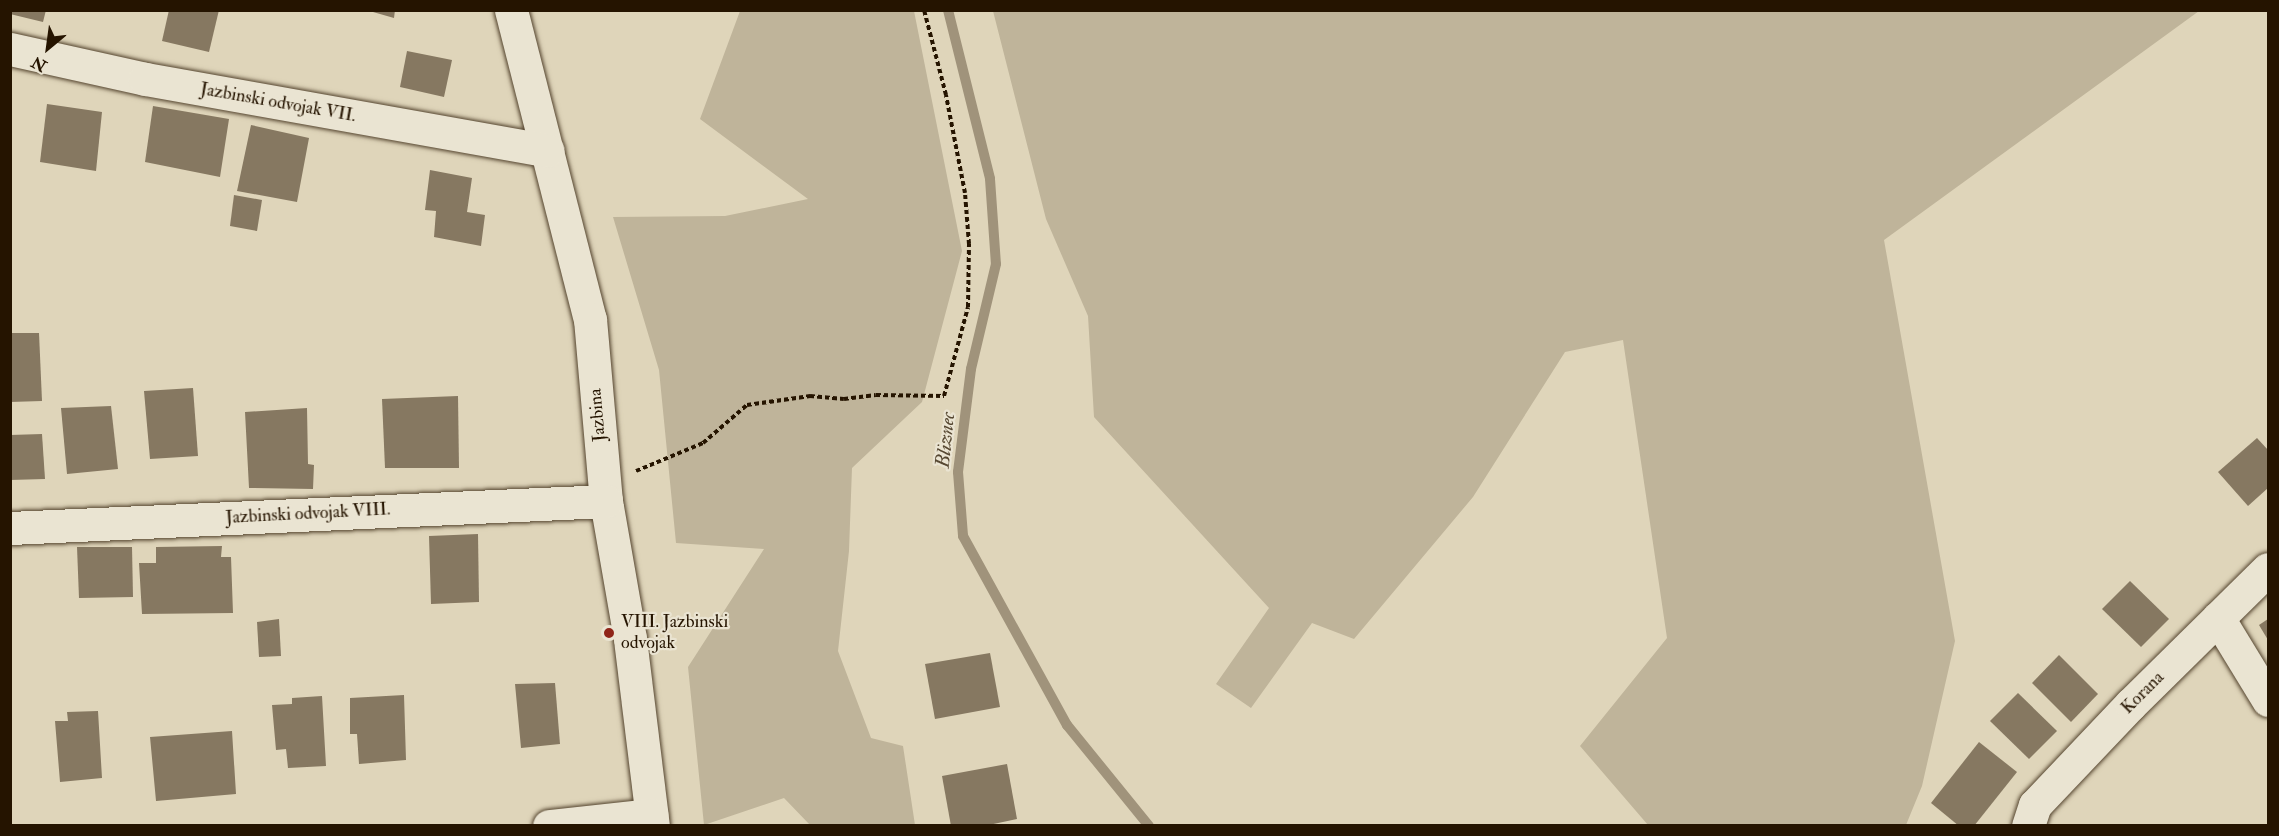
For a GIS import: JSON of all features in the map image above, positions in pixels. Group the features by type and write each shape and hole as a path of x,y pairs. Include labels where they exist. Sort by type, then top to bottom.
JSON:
{"street":[{"name":"Jazbina","path":"511,10 590,319 606,501 630,639 652,820"},
{"name":"Jazbinski odvojak VII.","path":"10,50 145,79 548,151"},
{"name":"Jazbinski odvojak VIII.","path":"10,528 606,501"},
{"name":"Korana","path":"2028,825 2036,805 2131,704 2268,569"},
{"path":"2218,618 2268,700"},
{"path":"549,825 652,820"}],"path":[{"path":"626,473 652,466 703,443 747,405 810,396 844,399 876,395 944,396 968,307 969,244 963,182 946,95 924,10"}],"shaded area":[{"path":"740,11 914,11 962,251 922,402 852,468 849,551 838,651 871,738 903,746 915,825 810,825 784,798 704,825 688,667 764,549 676,543 659,370 613,217 725,216 808,199 700,119"},
{"path":"993,11 2199,11 1884,240 1955,641 1922,786 1906,825 1648,825 1580,746 1667,638 1623,340 1565,352 1473,497 1354,639 1312,623 1251,708 1216,684 1269,608 1094,417 1088,316 1046,219"}],"building":[{"path":"10,10 46,10 43,22 10,14"},
{"path":"169,10 219,10 209,52 162,41"},
{"path":"366,10 395,10 394,18"},
{"path":"407,51 452,60 444,97 400,87"},
{"path":"47,104 102,112 96,171 40,162"},
{"path":"153,106 229,119 220,177 145,162"},
{"path":"251,125 309,138 297,202 237,191"},
{"path":"430,170 472,178 467,212 485,215 481,246 434,237 436,211 425,210"},
{"path":"234,195 262,200 257,231 230,226"},
{"path":"10,333 39,333 42,401 10,402"},
{"path":"193,388 198,456 150,459 144,391"},
{"path":"458,396 459,468 385,468 382,399"},
{"path":"111,406 118,469 67,474 61,408"},
{"path":"307,408 308,464 314,465 313,489 249,488 245,412"},
{"path":"42,434 45,479 10,480 10,435"},
{"path":"2257,438 2268,450 2268,488 2248,506 2218,472"},
{"path":"478,534 479,602 431,604 429,536"},
{"path":"222,546 221,557 231,557 233,613 142,614 139,563 156,563 156,547"},
{"path":"77,547 132,547 133,597 79,598"},
{"path":"2130,581 2169,619 2141,647 2102,609"},
{"path":"279,619 281,656 259,657 257,622"},
{"path":"2268,619 2268,640 2259,625"},
{"path":"990,653 1000,707 935,719 925,664"},
{"path":"2059,655 2098,694 2071,722 2032,683"},
{"path":"555,683 560,744 521,748 515,684"},
{"path":"2018,693 2057,731 2029,759 1990,721"},
{"path":"404,695 406,760 359,764 357,734 350,734 350,698"},
{"path":"322,696 326,766 288,768 286,749 276,750 272,705 292,704 292,698"},
{"path":"98,711 102,778 60,782 55,721 68,721 67,712"},
{"path":"232,731 236,794 156,801 150,737"},
{"path":"1979,742 2017,772 1974,826 1959,826 1931,803"},
{"path":"1007,764 1017,819 984,826 951,826 942,776"}],"waterway":[{"name":"Bliznec","path":"948,10 990,179 996,264 971,369 958,472 963,536 1067,725 1149,826"}],"place":[{"name":"VIII. Jazbinski odvojak","path":"609,633"}]}
